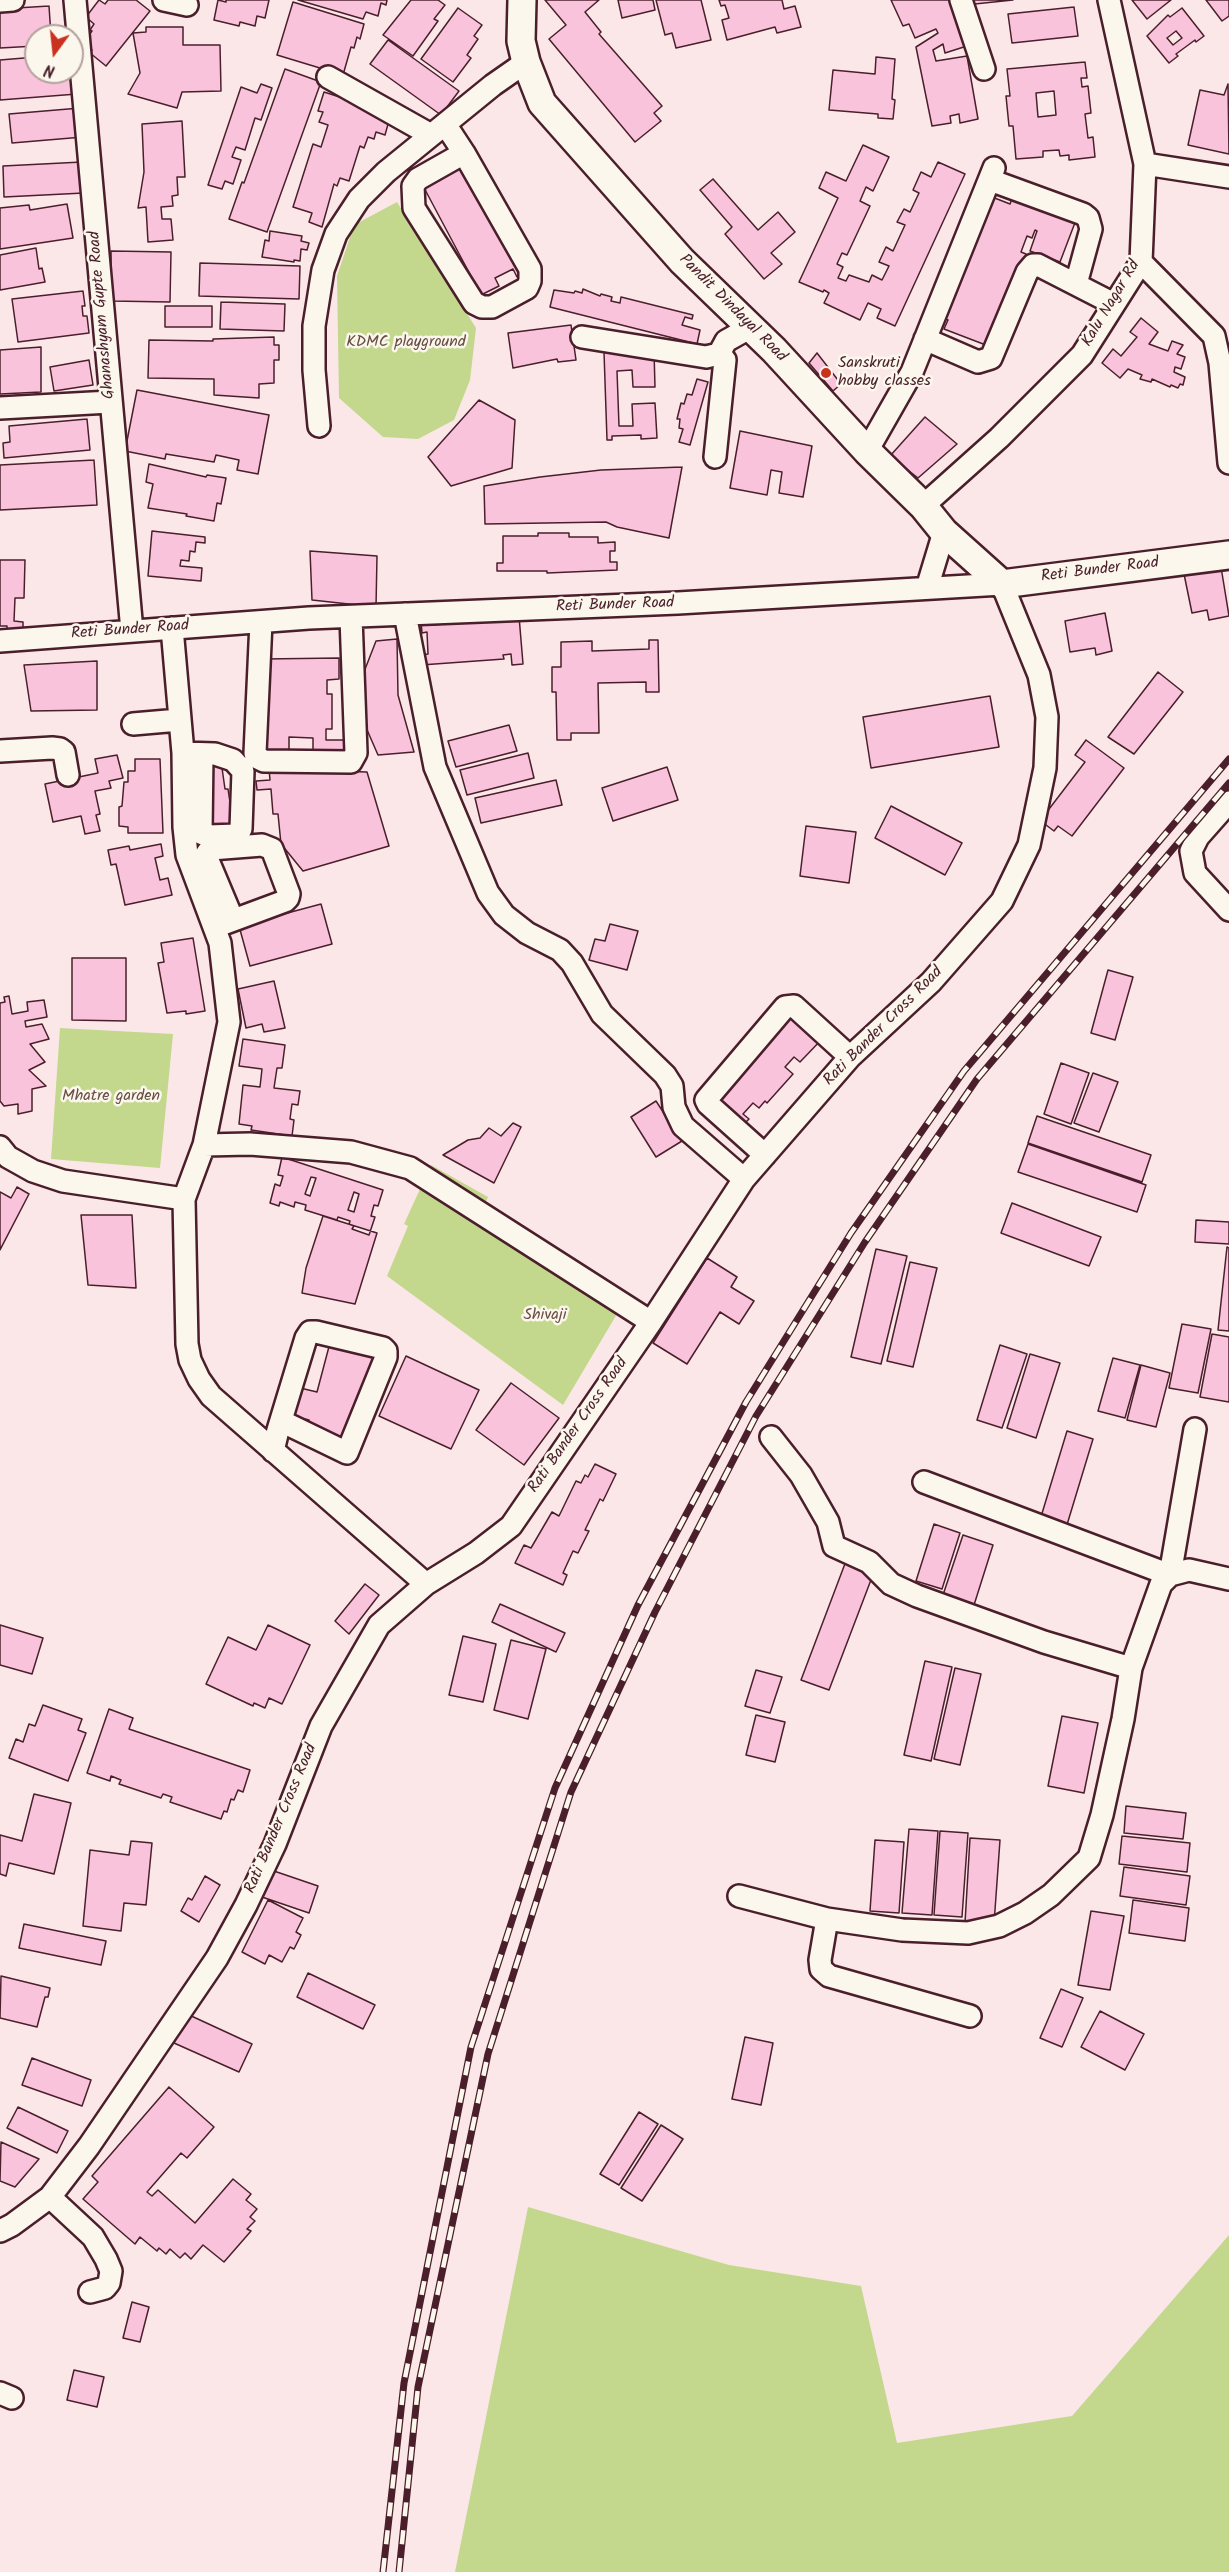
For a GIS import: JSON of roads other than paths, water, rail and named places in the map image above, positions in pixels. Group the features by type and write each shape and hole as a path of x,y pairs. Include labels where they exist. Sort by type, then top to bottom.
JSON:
{"main road":[{"name":"Pandit Dindayal Road","path":"522,0 521,41 526,62 543,102 682,261 751,327 867,451 923,506 944,532 1002,584"},
{"name":"Reti Bunder Road","path":"1002,584 1229,555"}],"street":[{"path":"0,1 13,0"},
{"name":"Ghanashyam Gupte Road","path":"75,0 132,630"},
{"path":"164,0 187,5"},
{"path":"962,0 984,69"},
{"name":"Kalu Nagar Rd","path":"923,506 999,438 1082,355 1141,262 1144,164 1109,0"},
{"path":"319,426 314,369 314,326 323,270 336,234 359,199 386,172 493,85 526,62"},
{"path":"328,77 438,130 464,153 530,269 530,281 527,288 492,307 482,307 474,303 414,208 413,186 418,178 464,153"},
{"path":"1144,164 1229,177"},
{"path":"867,451 912,372 992,174 1088,218 1091,229 1076,284"},
{"path":"1141,262 1214,336 1227,406 1229,464"},
{"path":"925,339 978,362 991,358 1029,267 1038,265 1114,304"},
{"path":"582,337 706,357 719,354 726,341 751,327"},
{"path":"715,457 725,360 719,354"},
{"path":"0,408 111,402"},
{"path":"927,588 944,532"},
{"name":"Reti Bunder Road","path":"0,641 351,616 678,603 1002,584"},
{"name":"Rati Bander Cross Road","path":"0,2231 51,2197 89,2146 218,1958 274,1844 321,1726 379,1625 426,1584 476,1553 510,1526 651,1322 744,1179 850,1056 931,982 972,938 1002,901 1029,845 1045,768 1047,717 1039,675 1002,584"},
{"path":"405,614 435,767 488,893 504,915 527,933 560,950 572,963 603,1014 664,1075 672,1086 674,1107 682,1126 744,1179"},
{"path":"261,622 256,757 264,761 351,762 356,753 351,616"},
{"path":"172,628 179,720 192,754 184,826 187,855 224,923 220,943 229,1022 204,1145 184,1199 187,1344 190,1360 211,1396 426,1584"},
{"path":"133,724 179,720"},
{"path":"0,751 60,749 64,752 68,775"},
{"path":"1229,802 1198,837 1191,851 1195,873 1229,910"},
{"path":"765,1155 706,1100 785,1007 794,1006 850,1056"},
{"path":"204,1145 250,1144 351,1152 410,1168 651,1322"},
{"path":"0,1147 8,1157 33,1171 63,1181 184,1199"},
{"path":"273,1451 281,1421 306,1338 310,1332 383,1348 386,1351 386,1357 346,1453 281,1421"},
{"path":"1170,1575 1195,1429"},
{"path":"771,1437 801,1474 828,1522 834,1546 869,1562 891,1584 917,1596 1044,1642 1131,1668"},
{"path":"924,1482 1170,1575"},
{"path":"739,1896 827,1919 902,1930 968,1934 999,1926 1025,1913 1050,1895 1089,1858 1102,1815 1123,1719 1131,1668 1161,1584 1170,1575 1189,1570 1229,1579"},
{"path":"827,1919 820,1960 821,1969 829,1976 970,2016"},
{"path":"51,2197 93,2237 111,2271 109,2283 105,2288 90,2292"}],"railway":[{"path":"383,2572 404,2383 471,2047 555,1788 638,1605 746,1402 851,1233 964,1071 1229,759"},
{"path":"399,2572 418,2387 488,2054 571,1792 655,1612 756,1416 865,1242 977,1079 1229,783"}],"place":[{"name":"Sanskruti hobby classes","path":"826,373"}],"park label":[{"name":"KDMC playground","path":"406,343"},
{"name":"Mhatre garden","path":"111,1097"},
{"name":"Shivaji","path":"545,1316"}]}
